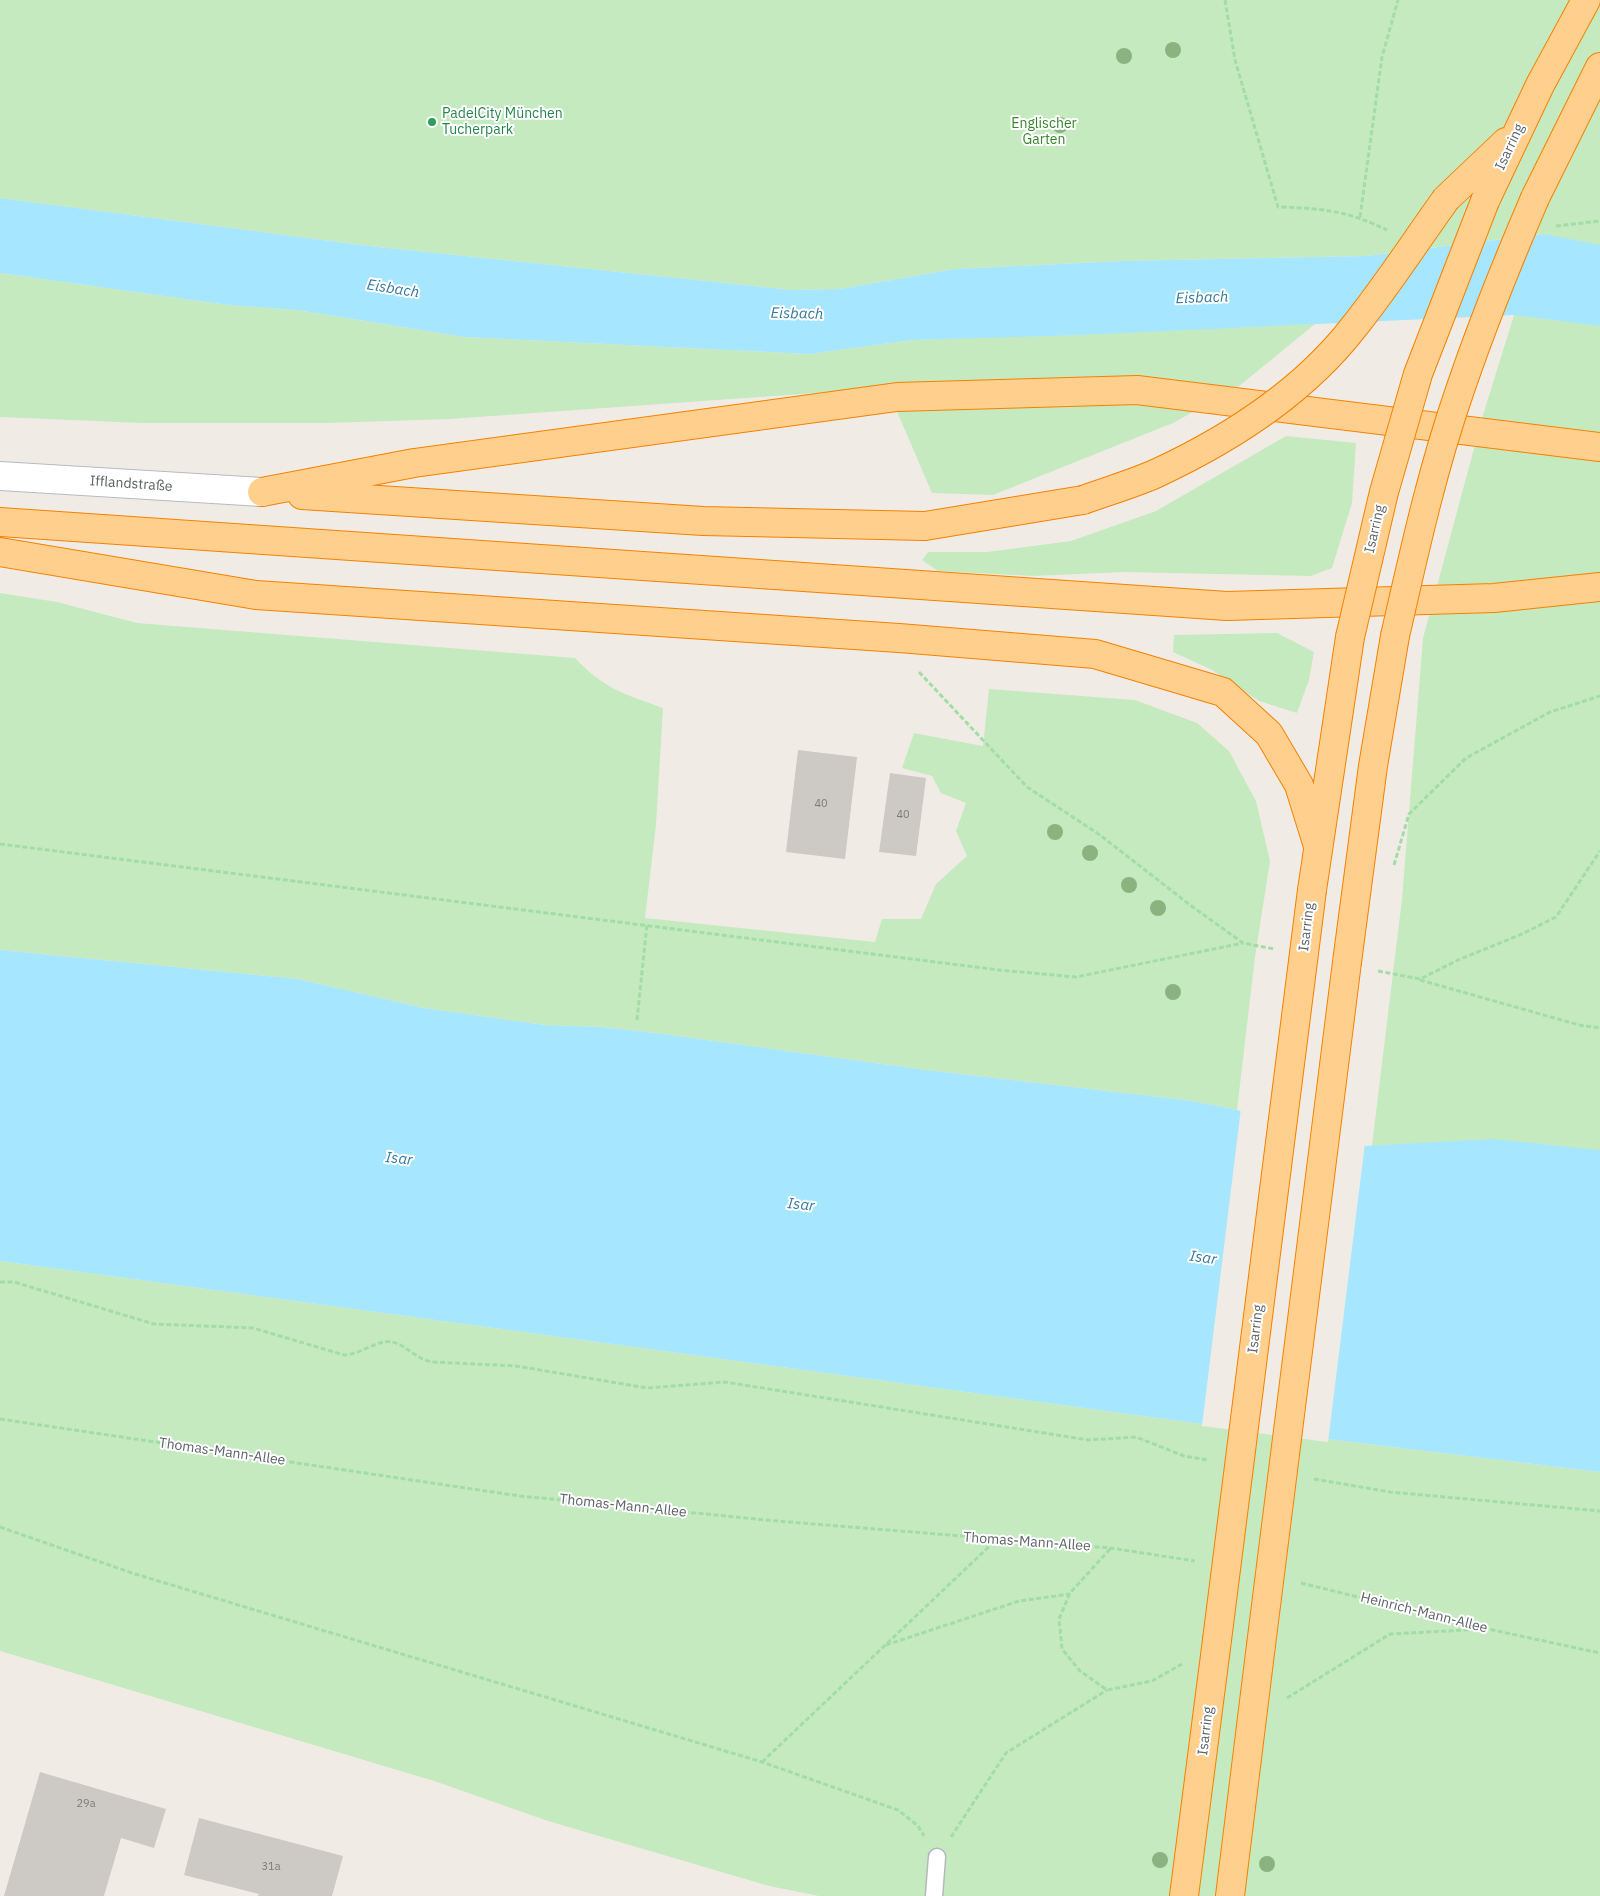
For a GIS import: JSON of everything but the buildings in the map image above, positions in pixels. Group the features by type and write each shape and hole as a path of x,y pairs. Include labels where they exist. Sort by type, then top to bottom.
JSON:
{"highway":[{"name":"Isarring","path":"1184,1896 1312,890 1350,638 1384,492 1418,374 1485,201 1516,133 1586,0"},
{"path":"1230,1896 1356,896 1395,636 1426,502 1460,390 1502,277 1535,198 1600,67"},
{"path":"262,492 703,521 925,526 1082,500 1156,473 1205,448 1254,419 1311,374 1353,329 1446,199 1516,133"},
{"path":"262,492 414,463 897,397 1136,390 1600,447"},
{"path":"0,522 1227,606 1494,598 1600,587"},
{"path":"0,552 256,595 899,638 1095,654 1223,692 1269,734 1299,785 1318,846"}],"main road":[{"name":"Ifflandstraße","path":"0,476 262,492"}],"lane":[{"path":"934,1896 938,1857"}],"path":[{"path":"1225,0 1235,60 1278,207"},
{"path":"1360,217 1382,57 1398,0"},
{"path":"1600,217 1593,221 1600,221"},
{"path":"917,670 1027,787"},
{"path":"1392,871 1409,814 1466,758 1550,712 1600,696"},
{"path":"0,844 647,924 999,970 1076,977 1243,943"},
{"path":"637,1020 647,924"},
{"path":"1420,979 1579,1025 1600,1028"},
{"path":"0,1282 14,1282 154,1324 253,1328 344,1355 358,1354 382,1342 393,1342 422,1361 516,1366 647,1388 726,1382 1088,1440 1136,1437 1184,1456 1213,1461"},
{"name":"Thomas-Mann-Allee","path":"0,1419 520,1496 777,1522 1110,1548 1203,1562"},
{"path":"1311,1478 1390,1492 1600,1511"},
{"path":"0,1527 135,1574 762,1762 898,1810 918,1826 938,1857 1006,1754 1107,1690 1152,1681 1185,1662"},
{"path":"762,1762 997,1540"},
{"path":"1107,1690 1080,1671 1062,1649 1059,1619 1070,1594 1110,1548"},
{"name":"Heinrich-Mann-Allee","path":"1297,1582 1488,1629 1600,1653"},
{"path":"883,1646 1019,1601 1070,1594"},
{"path":"1280,1702 1390,1634 1488,1629"}],"green space":[{"name":"Englischer Garten","path":"0,0 1600,0 1600,1180 1371,1153 1402,899 1423,638 1483,415 1514,315 1543,234 1366,256 1122,261 955,269 840,289 792,290 369,246 0,198"},
{"path":"0,273 228,305 296,310 465,337 809,354 913,340 1315,324 1238,387 1173,423 993,495 932,493 887,388 450,419 327,423 141,423 0,417"},
{"path":"1286,436 1356,443 1352,503 1332,568 1311,576 1123,572 1033,576 938,571 922,560 928,552 987,552 1071,541 1156,511"},
{"path":"0,593 57,602 137,623 575,658 606,684 663,708 656,825 645,918 875,942 882,919 921,919 936,884 967,856 956,831 966,803 941,793 932,776 902,768 914,733 983,746 989,689 1135,700 1197,723 1229,751 1256,801 1270,861 1255,957 1237,1110 1193,1101 926,1070 663,1034 601,1027 545,1025 424,1008 298,979 0,950"},
{"path":"1277,633 1314,652 1309,680 1297,713 1259,701 1212,670 1173,652 1174,635"},
{"path":"0,1261 1195,1423 1600,1472 1600,1896 819,1896 769,1886 548,1821 434,1781 0,1651"}],"water":[{"name":"Eisbach","path":"0,198 369,246 792,290 840,289 955,269 1122,261 1366,256 1544,234 1600,245 1600,326 1514,315 1080,335 913,340 809,354 465,337 296,310 228,305 0,273"},
{"name":"Isar","path":"0,950 298,979 424,1008 545,1025 601,1027 663,1034 926,1070 1193,1101 1237,1110 1364,1146 1493,1139 1600,1150 1600,1472 1195,1423 0,1261"}],"pier":[{"path":"1241,1108 1365,1143 1328,1442 1202,1426"}],"place":[{"name":"PadelCity München Tucherpark","path":"432,122"}]}
